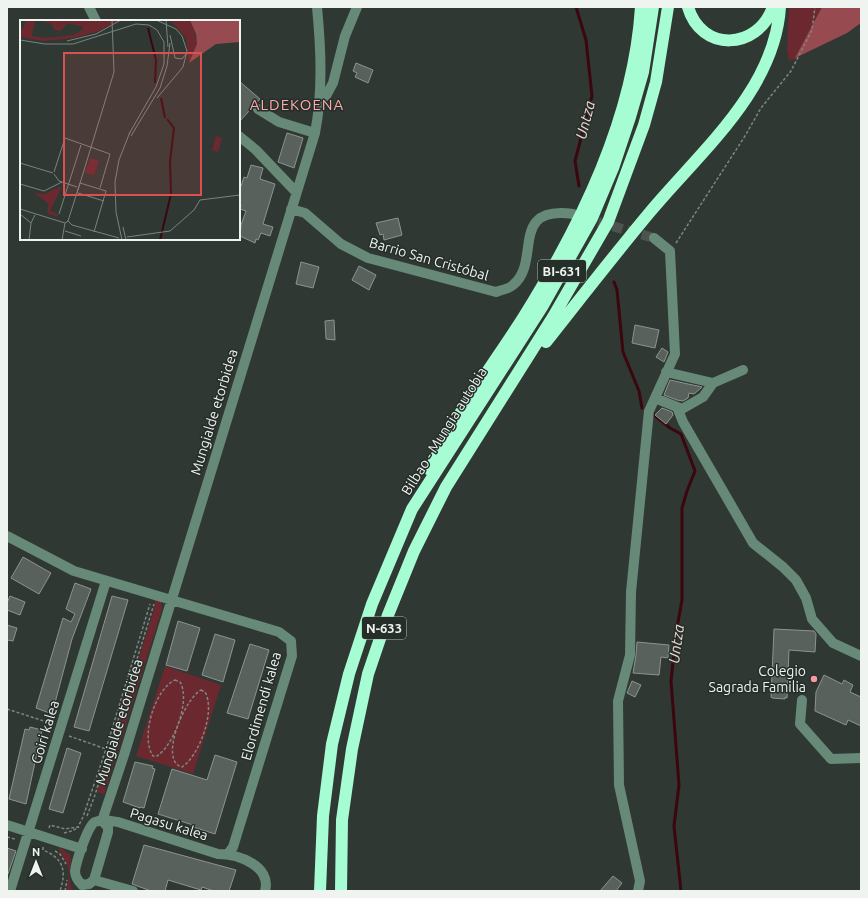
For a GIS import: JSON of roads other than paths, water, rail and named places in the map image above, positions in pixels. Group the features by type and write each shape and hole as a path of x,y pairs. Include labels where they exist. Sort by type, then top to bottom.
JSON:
{"highway":[{"name":"N-633","path":"412,509 442,443 523,317 583,212 600,174 633,65 641,7"},
{"name":"Bilbao - Mungia autobia","path":"320,891 323,816 332,744 349,674 372,604 412,509 542,307 592,218 613,168 630,117 642,72 653,7"},
{"name":"BI-631","path":"508,391 608,222 629,170 656,82 668,7"},
{"path":"688,7 690,16 703,31 718,39 728,40 750,36 761,29 769,19 773,7"},
{"path":"508,391 619,249 744,103 765,67 772,46 779,18 780,7"},
{"name":"N-633","path":"341,891 342,820 352,749 370,667 388,614 417,545 446,487 508,391"}],"street":[{"path":"89,7 96,20"},
{"name":"Mungialde etorbidea","path":"102,820 124,755 314,134 320,97 321,69 317,7"},
{"path":"320,97 326,96 333,83 345,36 357,7"},
{"path":"258,109 279,122 314,134"},
{"path":"240,137 256,150 296,192"},
{"name":"Barrio San Cristóbal","path":"291,209 305,213 341,244 368,258 496,292 512,286 519,278 526,261 528,237 533,226 540,219 558,212 573,214"},
{"path":"638,891 640,881 619,785 618,701 630,654 631,592 649,411 675,354 670,251 654,238"},
{"path":"655,398 682,409 703,397 713,383 743,370"},
{"path":"666,372 713,383"},
{"path":"677,407 683,422 753,543 783,567 796,580 806,598 812,618 833,643 861,656"},
{"name":"Elordimendi kalea","path":"7,536 74,571 171,599 279,632 287,636 292,646 292,656 233,847 228,854"},
{"name":"Goiri kalea","path":"10,891 106,581"},
{"path":"802,700 800,724 831,759 861,758"},
{"path":"86,885 108,832 108,827 102,820 94,822 90,826 75,871 76,878 86,885 111,891"},
{"name":"Pagasu kalea","path":"102,820 118,822 218,854 228,854 251,862 265,875 267,884 265,891"},
{"path":"7,825 27,837 82,849"},
{"path":"86,885 133,891"}],"waterway":[{"name":"Untza","path":"576,7 586,40 592,96 575,161 579,186"},
{"name":"Untza","path":"614,282 617,290 623,352 639,391 642,408"},
{"name":"Untza","path":"653,414 670,428 681,434 695,471 682,508 682,600 676,633 671,681 679,785 674,826 681,891"}],"tunnel":[{"path":"584,218 654,238"}],"place":[{"name":"Colegio Sagrada Familia","path":"814,679"}],"district":[{"name":"ALDEKOENA","path":"297,104"}]}
